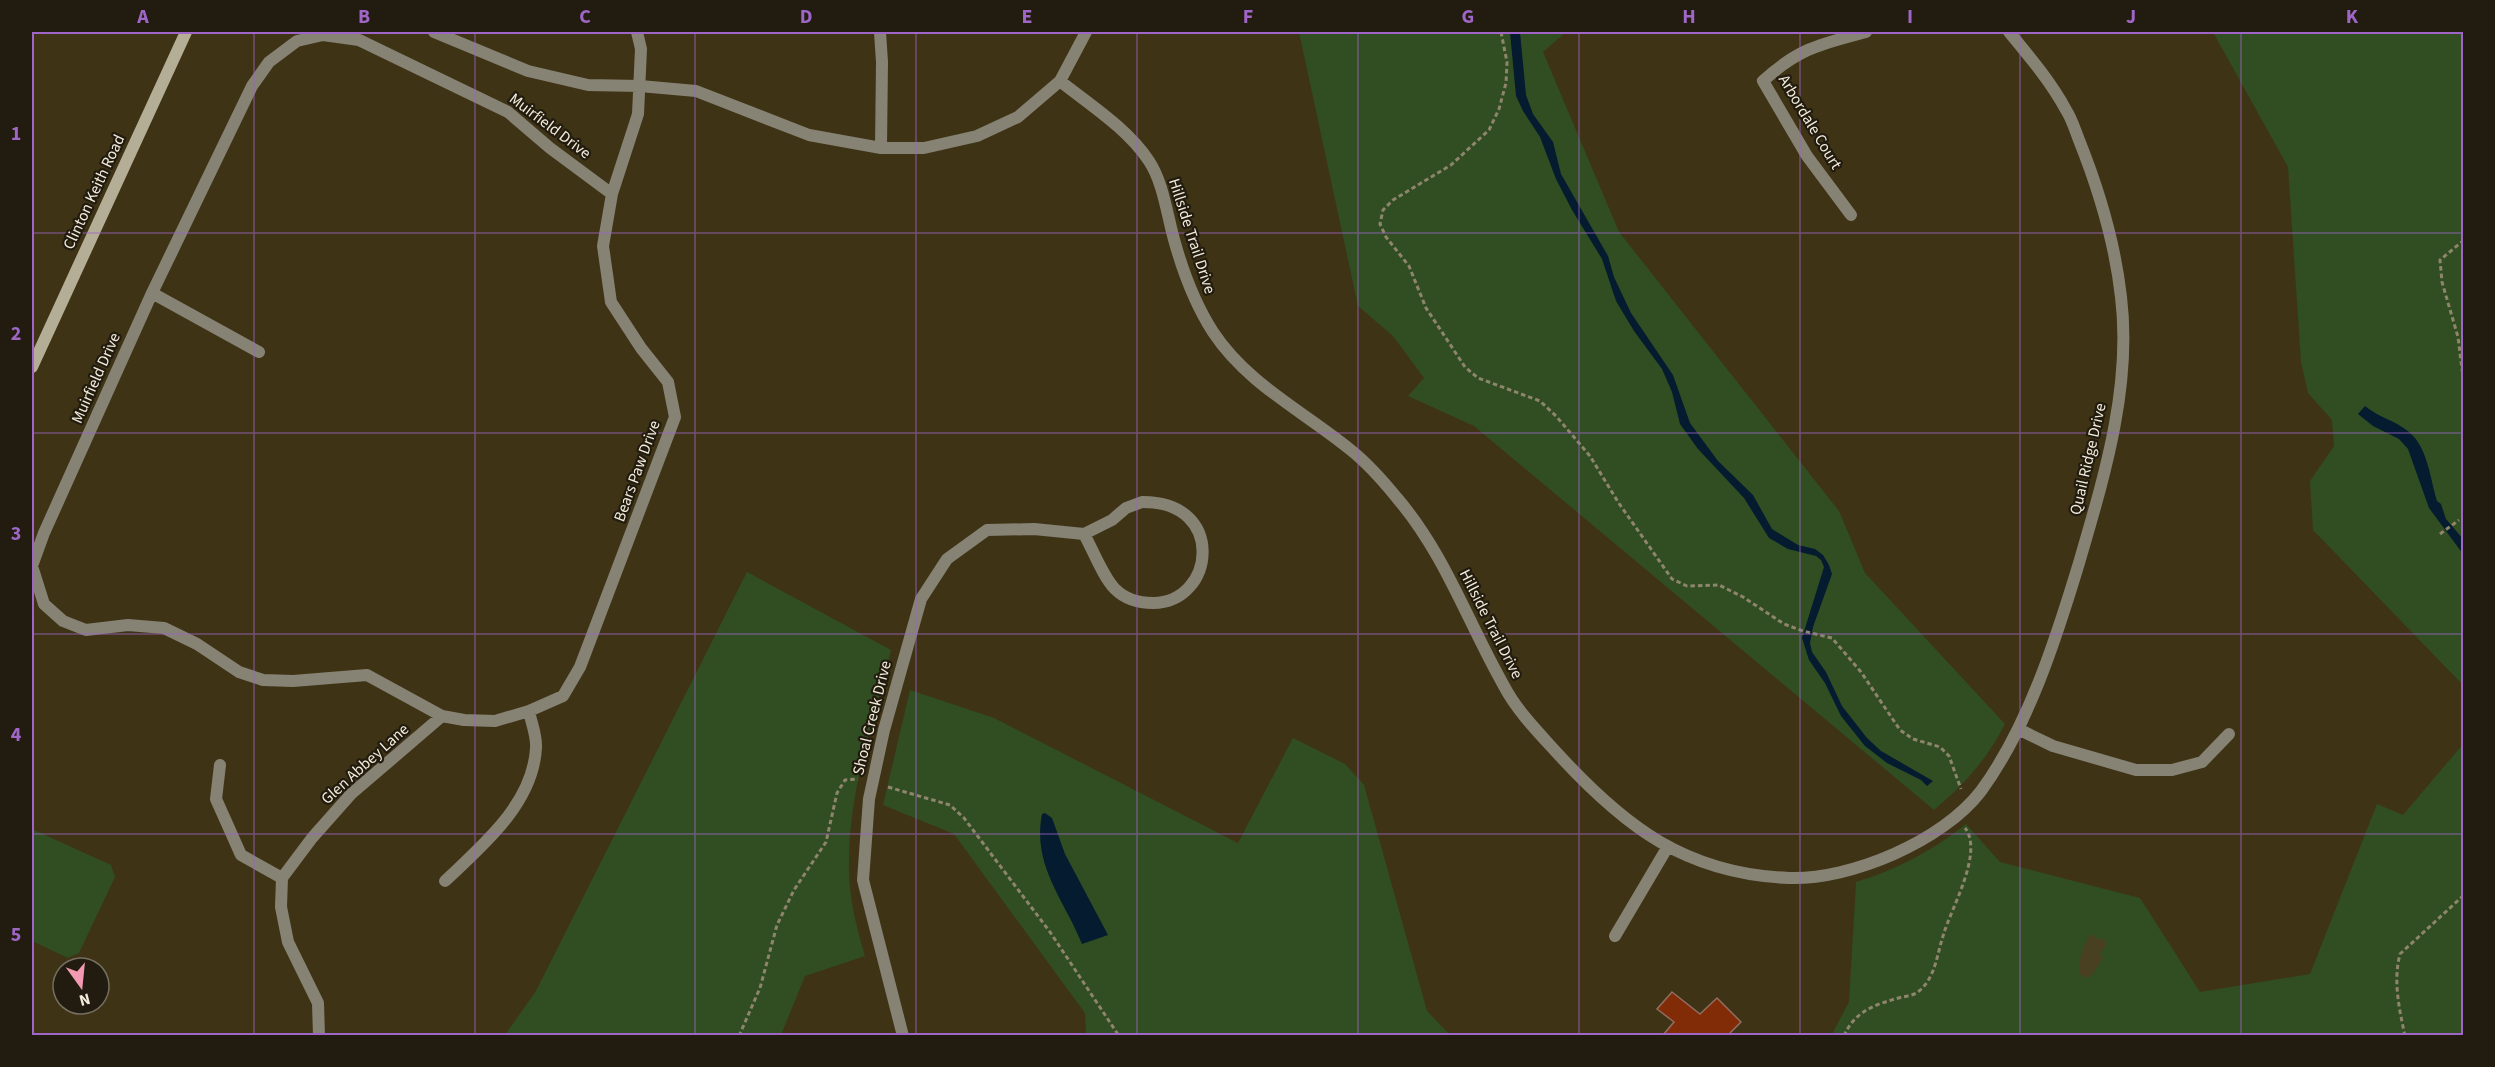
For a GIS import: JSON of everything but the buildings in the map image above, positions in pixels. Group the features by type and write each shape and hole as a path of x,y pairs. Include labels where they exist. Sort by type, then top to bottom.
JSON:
{"main road":[{"name":"Clinton Keith Road","path":"32,367 186,32"}],"street":[{"path":"434,32 528,71 588,85 640,86 696,91 809,135 881,148 924,148 976,136 1018,117 1060,81 1086,32"},
{"name":"Bears Paw Drive","path":"529,711 563,696 580,667 675,417 668,382 641,348 611,302 603,246 612,194 638,114 640,49 637,32"},
{"path":"880,32 881,148"},
{"name":"Arbordale Court","path":"1851,215 1808,156 1763,81 1781,64 1807,48 1866,32"},
{"name":"Quail Ridge Drive","path":"2008,32 2028,54 2067,111 2095,183 2114,251 2122,302 2118,408 2110,454 2063,616 2018,729"},
{"name":"Muirfield Drive","path":"529,711 495,721 464,720 442,716 367,675 293,681 263,680 238,672 197,644 164,628 128,625 86,630 63,621 44,604 32,566 44,533 152,293 195,209 217,155 268,62 297,41 323,34 359,40 508,112 550,148 612,194"},
{"name":"Hillside Trail Drive","path":"1060,81 1124,133 1150,162 1162,194 1190,291 1214,334 1237,363 1266,390 1356,453 1398,499 1428,541 1454,586 1506,691 1545,740 1582,781 1631,823 1667,848 1701,862 1746,873 1789,878 1820,877 1899,854 1958,815 1980,792 2018,729"},
{"path":"152,293 259,352"},
{"path":"1142,502 1160,502 1177,508 1191,519 1200,535 1203,552 1200,570 1191,586 1178,597 1161,603 1143,603 1128,599 1116,590 1107,578 1084,534 1112,520 1126,508 1142,502"},
{"name":"Shoal Creek Drive","path":"903,1035 863,880 872,783 884,730 921,599 947,559 987,530 1034,529 1084,534"},
{"path":"445,882 498,831 527,786 536,747 529,711"},
{"name":"Glen Abbey Lane","path":"282,878 312,838 351,794 442,716"},
{"path":"2018,729 2053,746 2136,770 2172,770 2202,762 2229,734"},
{"path":"220,765 216,799 241,855 282,878 280,907 288,942 318,1003 319,1035"},
{"path":"1615,936 1667,848"}],"path":[{"path":"1501,32 1507,62 1506,83 1499,109 1489,130 1457,160 1393,200 1383,210 1380,224 1386,237 1408,266 1426,308 1465,368 1478,378 1540,401 1556,416 1590,456 1618,502 1672,579 1687,586 1719,585 1743,597 1771,617 1815,634"},
{"path":"2463,240 2440,260 2442,282 2458,337 2463,385"},
{"path":"2440,534 2459,520"},
{"path":"739,1035 760,988 777,925 794,890 826,842 837,793 845,780 857,779 950,806 964,818 1050,932 1119,1035"},
{"path":"2405,1035 2396,986 2400,954 2463,895"}],"green space":[{"path":"1299,32 1566,32 1543,52 1619,232 1839,511 1865,573 2005,724 1991,749 1974,771 1934,810 1474,426 1408,396 1424,378 1393,336 1358,306"},
{"path":"2213,32 2463,32 2463,685 2313,530 2310,481 2334,446 2332,420 2308,393 2301,362 2288,167"},
{"path":"747,572 891,650 858,781 850,835 851,898 865,956 805,976 781,1035 505,1035 536,991"},
{"path":"910,690 994,718 1238,843 1293,738 1345,764 1364,785 1427,1011 1450,1035 1086,1035 1085,1013 954,834 883,805"},
{"path":"2463,744 2463,1035 1831,1036 1849,1002 1856,882 1914,858 1966,824 2000,862 2140,898 2200,992 2310,974 2377,804 2403,815"},
{"path":"32,831 111,865 115,877 79,953 72,956 64,956 32,941"}],"sand":[{"path":"2091,934 2097,939 2104,939 2107,945 2100,953 2103,959 2091,976 2085,978 2080,974 2080,958"}],"water":[{"path":"1510,32 1520,32 1526,95 1533,114 1553,142 1561,174 1608,256 1614,277 1631,313 1673,375 1690,423 1718,461 1753,495 1772,529 1798,545 1815,549 1823,555 1829,565 1832,574 1813,627 1810,643 1812,652 1826,672 1842,706 1867,738 1881,751 1933,781 1927,786 1921,780 1887,763 1865,746 1841,716 1825,683 1809,660 1802,638 1824,567 1821,560 1816,556 1788,549 1769,538 1744,498 1698,449 1680,424 1672,392 1662,369 1634,331 1616,301 1602,259 1572,210 1556,179 1540,137 1516,96"},
{"path":"2365,406 2404,428 2420,446 2437,501 2441,504 2446,519 2463,539 2463,554 2429,508 2408,449 2399,439 2373,426 2358,414"},
{"path":"1045,813 1052,818 1065,854 1108,935 1082,944 1046,866 1040,833 1042,814"}]}
